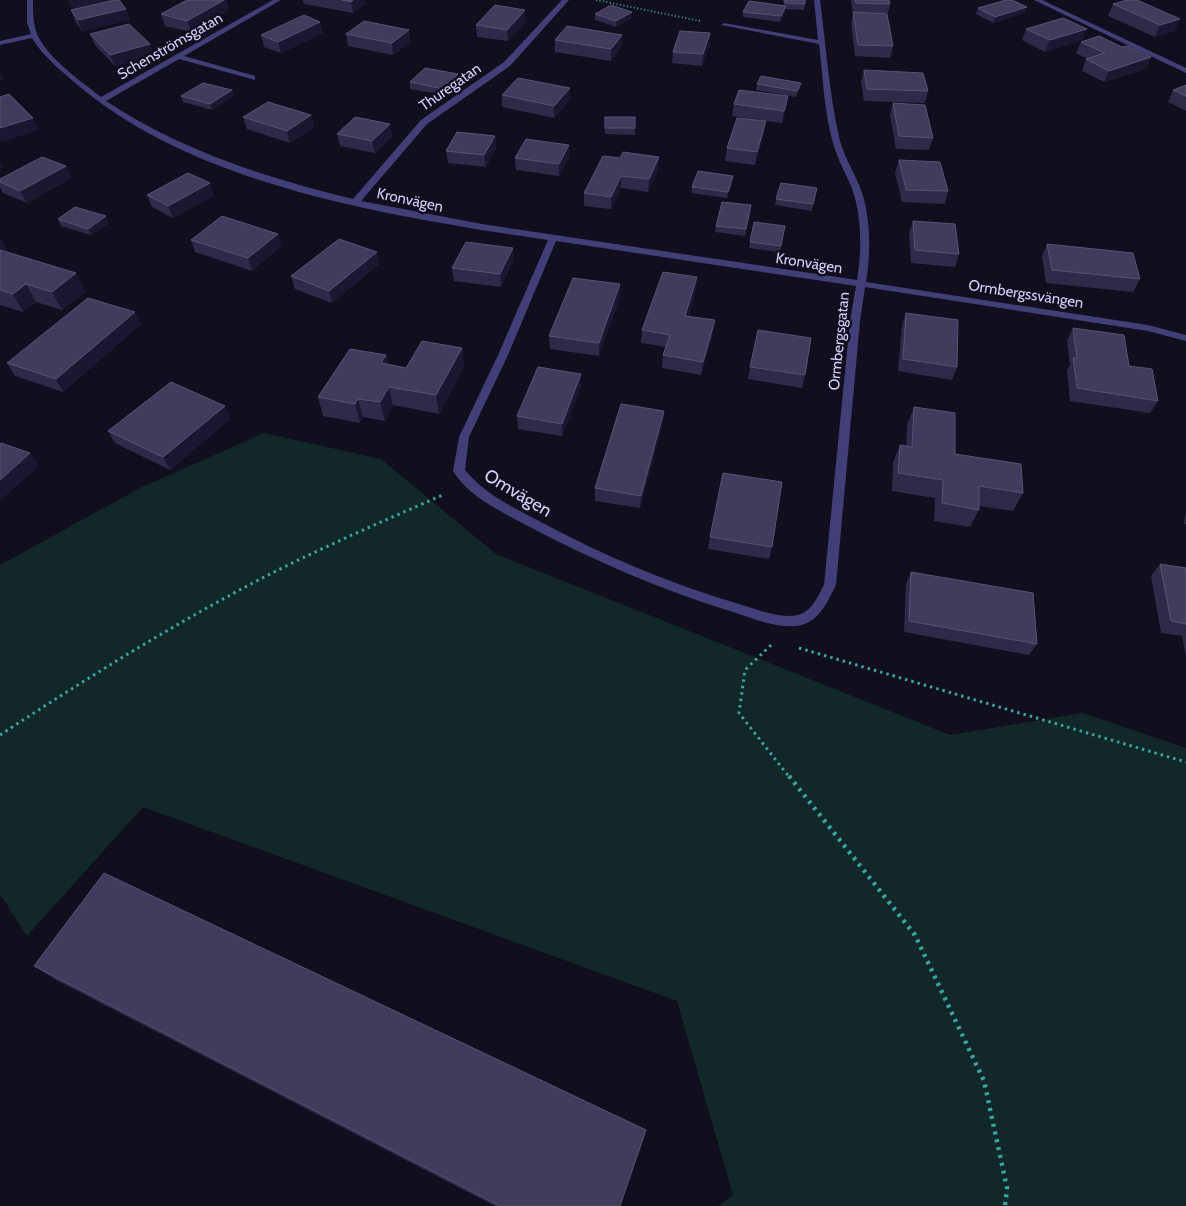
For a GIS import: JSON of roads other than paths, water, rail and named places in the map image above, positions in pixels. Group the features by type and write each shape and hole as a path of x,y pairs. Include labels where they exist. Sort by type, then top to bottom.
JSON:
{"street":[{"path":"0,43 32,36 28,17 30,0"},
{"name":"Schenströmsgatan","path":"100,101 278,0"},
{"name":"Thuregatan","path":"355,202 424,122 506,64 566,0"},
{"name":"Ormbergsgatan","path":"772,618 797,621 818,609 830,584 860,284 865,258 863,222 856,188 837,145 817,0"},
{"path":"1037,0 1186,71"},
{"path":"724,25 822,43"},
{"name":"Kronvägen","path":"32,36 74,80 100,101 129,119 183,146 260,175 355,202 416,216 860,284"},
{"path":"179,57 252,78"},
{"name":"Omvägen","path":"554,238 503,355 464,437 459,471 468,484 494,502 612,564 698,597 772,618"},
{"name":"Ormbergssvängen","path":"860,284 1148,328 1186,338"}]}
